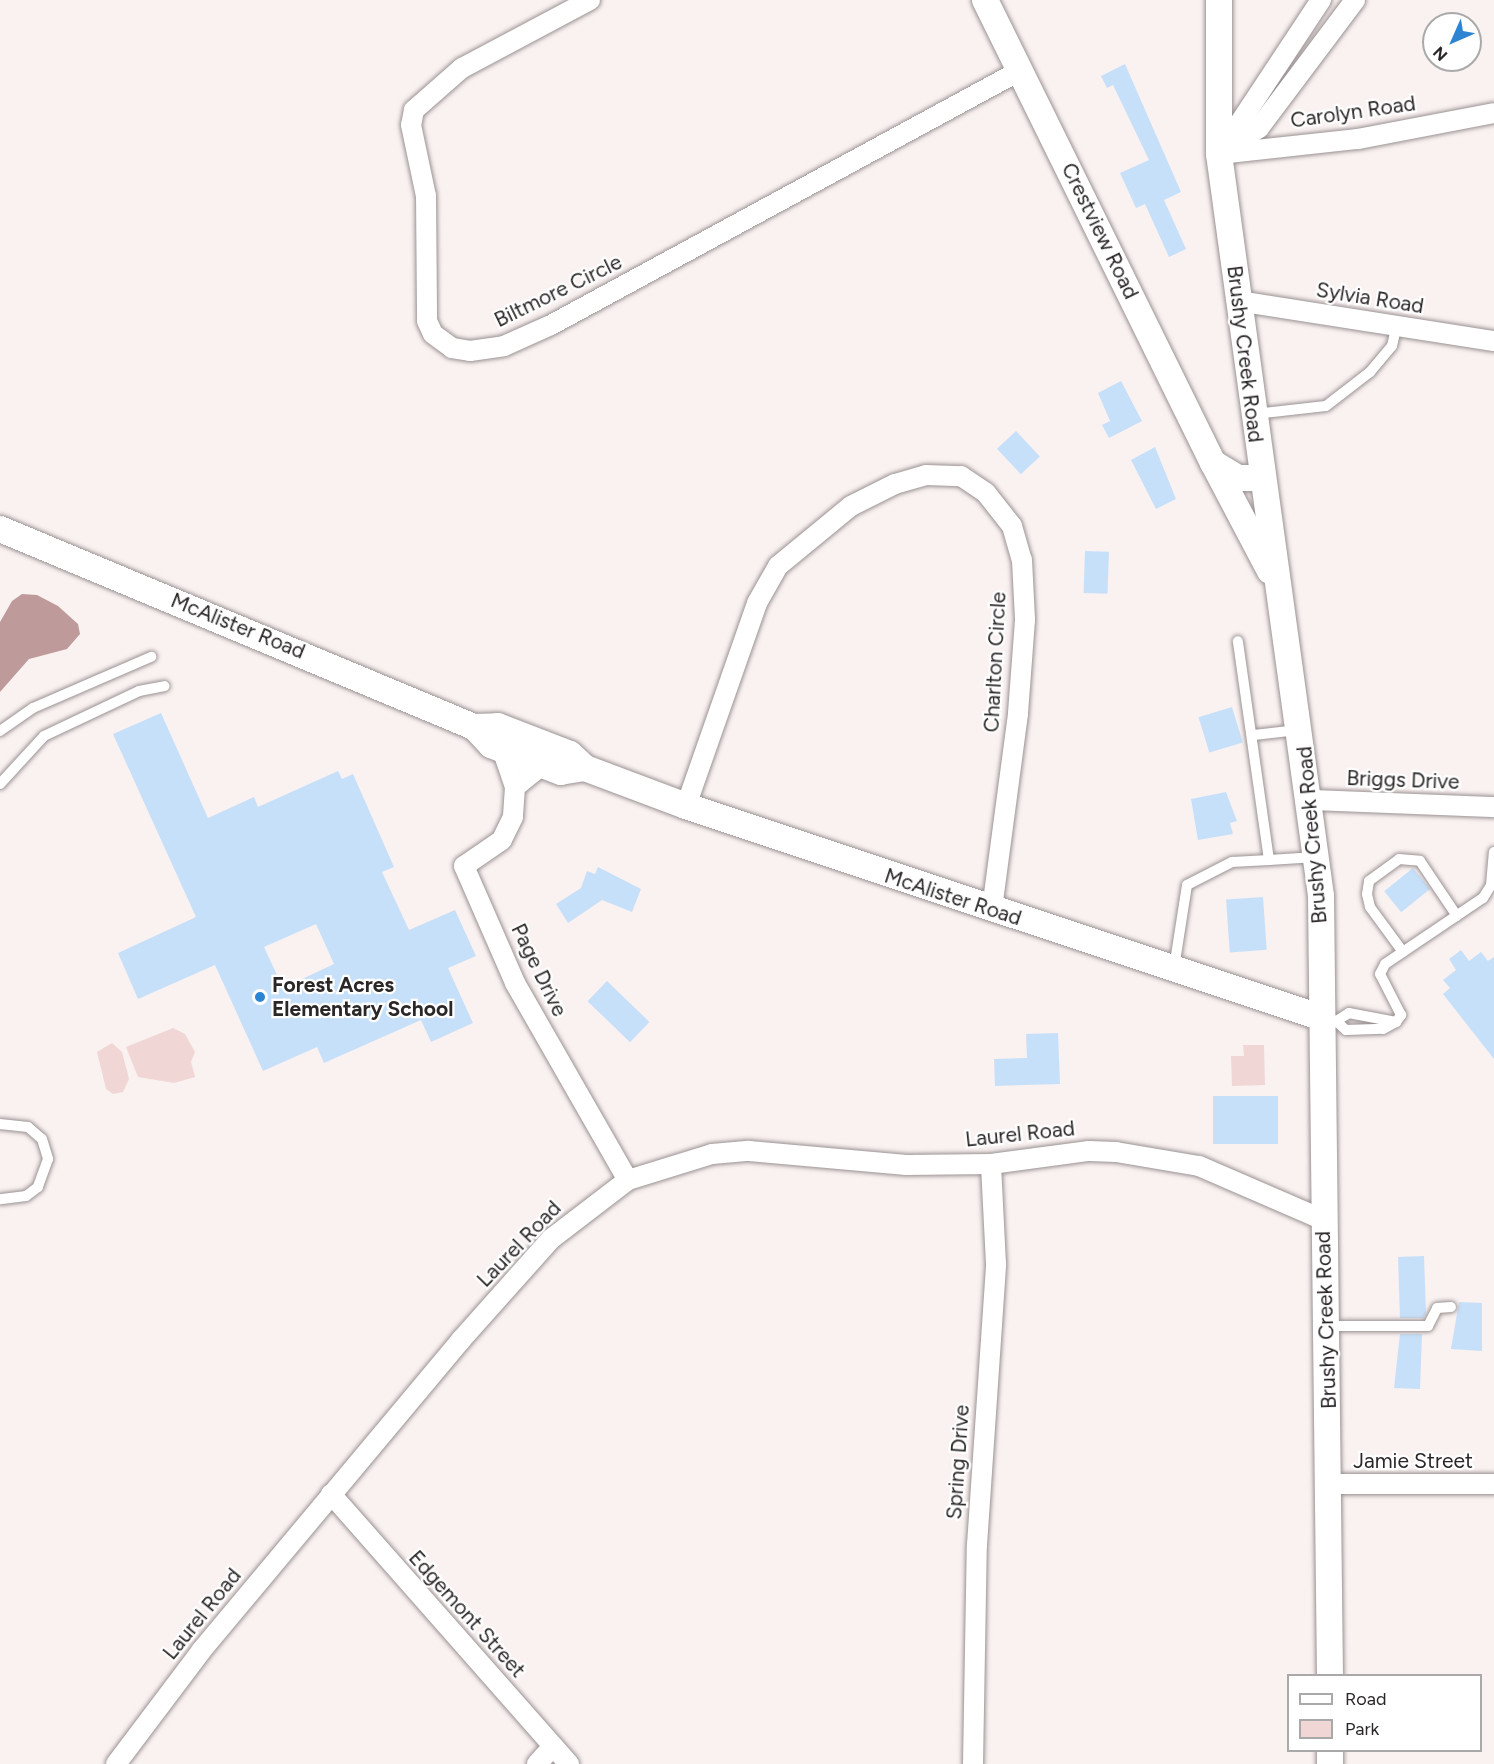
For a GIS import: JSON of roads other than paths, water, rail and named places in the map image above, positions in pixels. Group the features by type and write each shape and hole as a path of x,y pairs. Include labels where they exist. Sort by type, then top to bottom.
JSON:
{"street":[{"name":"Biltmore Circle","path":"590,0 462,68 414,110 411,125 426,196 427,321 433,334 452,348 470,351 504,346 551,325 1021,70"},
{"name":"Crestview Road","path":"985,0 1213,463 1276,579"},
{"name":"Brushy Creek Road","path":"1219,0 1219,154 1261,478 1302,730 1317,857 1329,1020 1324,1220 1331,1484 1330,1674"},
{"path":"1219,154 1321,0"},
{"path":"1219,154 1259,128 1355,0"},
{"name":"Carolyn Road","path":"1219,154 1358,139 1494,113"},
{"name":"Sylvia Road","path":"1238,301 1396,328 1494,341"},
{"path":"1213,463 1238,478 1261,478"},
{"name":"Charlton Circle","path":"686,806 757,603 778,566 851,506 895,484 926,475 961,476 986,493 1012,526 1022,560 1025,620 1018,714 992,910"},
{"name":"McAlister Road","path":"0,529 474,727 502,749 561,772 585,768"},
{"name":"McAlister Road","path":"474,727 498,726 570,754 585,768 686,806 992,910 1329,1020"},
{"name":"Page Drive","path":"502,749 515,787 513,817 502,840 464,866 516,983 628,1180"},
{"path":"515,787 542,765"},
{"name":"Briggs Drive","path":"1310,800 1494,807"},
{"name":"Laurel Road","path":"116,1764 201,1651 332,1494 551,1239 628,1180 712,1154 748,1151 906,1165 991,1164 1089,1151 1148,1155 1199,1166 1324,1220"},
{"name":"Spring Drive","path":"973,1764 977,1545 996,1264 991,1164"},
{"name":"Jamie Street","path":"1331,1484 1494,1485"},
{"name":"Edgemont Street","path":"332,1494 569,1764"},
{"path":"537,1764 553,1746"}],"lane":[{"path":"1253,414 1326,406 1370,372 1392,346 1396,328"},
{"path":"1238,641 1254,735 1269,860"},
{"path":"0,731 33,708 151,657"},
{"path":"0,784 44,736 139,691 165,686"},
{"path":"1254,735 1302,730"},
{"path":"1329,1020 1346,1030 1383,1029 1396,1022 1401,1015 1380,974 1403,951 1483,898 1491,885 1494,852"},
{"path":"1174,969 1187,885 1198,875 1232,862 1317,857"},
{"path":"1403,951 1370,907 1367,894 1369,881 1399,859 1420,861 1457,916"},
{"path":"1329,1020 1348,1013 1396,1022"},
{"path":"0,1124 28,1127 42,1139 48,1159 38,1187 26,1196 0,1199"},
{"path":"1327,1326 1428,1326 1437,1308 1450,1307"}],"place":[{"name":"Forest Acres Elementary School","path":"260,997"}]}
